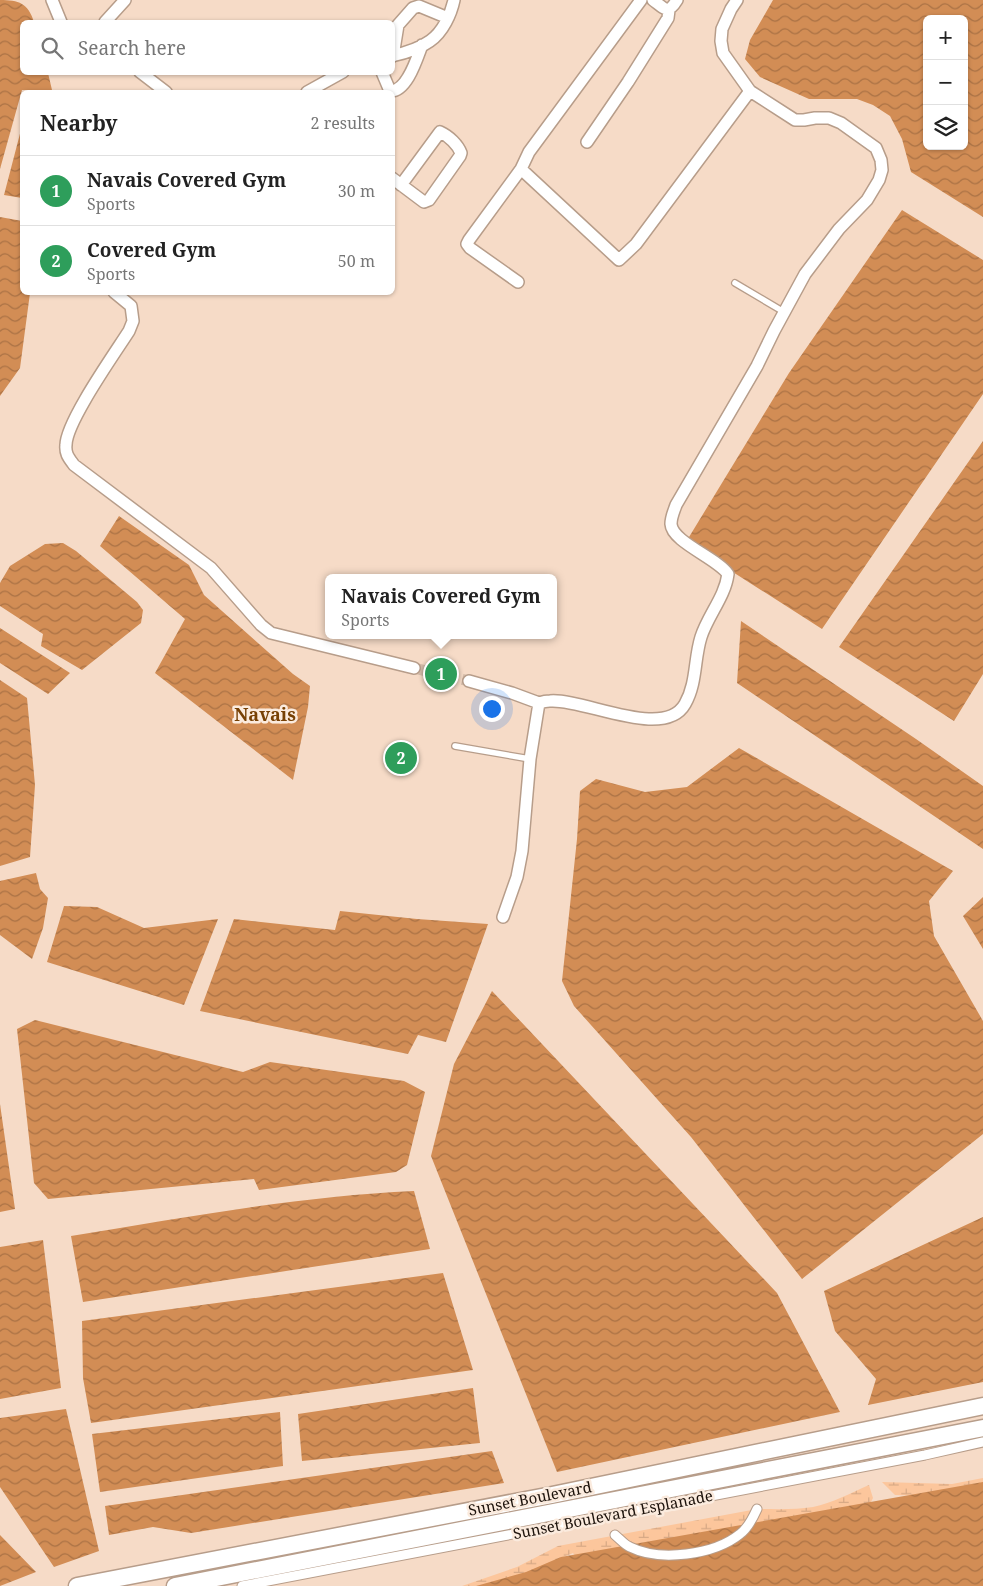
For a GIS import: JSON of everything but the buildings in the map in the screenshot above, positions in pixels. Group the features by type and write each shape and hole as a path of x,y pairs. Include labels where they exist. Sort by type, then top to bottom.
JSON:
{"main road":[{"name":"Sunset Boulevard","path":"79,1586 552,1495 983,1406"},
{"name":"Sunset Boulevard","path":"175,1586 983,1428"}],"street":[{"path":"52,0 59,20"},
{"path":"107,20 125,0"},
{"path":"395,55 408,52 430,41 448,18 454,0"},
{"path":"518,282 467,244 520,169 529,152 641,0"},
{"path":"653,0 669,10"},
{"path":"587,142 628,82 668,18 669,10 677,0"},
{"path":"468,681 512,693 539,703 551,700 652,720 676,714 685,705 693,682 701,637 724,593 728,574 723,567 688,545 673,530 671,525 672,516 676,505 757,366 805,274 839,229 867,200 879,180 882,170 881,160 876,148 841,123 829,118 795,120 750,91 723,53 721,41 722,29 737,0"},
{"path":"395,43 398,24 413,8 419,6 448,18"},
{"path":"395,90 412,72 422,45"},
{"path":"144,75 163,90"},
{"path":"314,89 316,75"},
{"path":"314,89 338,75"},
{"path":"383,75 390,90"},
{"path":"520,169 619,260 636,244 750,91"},
{"path":"440,132 459,148 460,156 429,200 424,202 397,181 440,132"},
{"path":"118,295 131,306 133,321 129,331 83,404 69,430 65,443 66,455 74,465 211,568 261,625 271,633 414,668"},
{"path":"503,917 517,877 522,851 530,759 539,703"},
{"name":"Sunset Boulevard Esplanade","path":"242,1586 869,1466 983,1442"},
{"path":"615,1535 629,1547 665,1555 686,1554 719,1547 729,1542 742,1533 757,1509"}],"lane":[{"path":"735,283 784,312"},
{"path":"455,746 530,759"}],"green space":[{"path":"983,1478 983,1497 895,1495 882,1482 952,1484"},
{"path":"869,1485 873,1498 867,1510 583,1566 573,1553 561,1558 548,1586 462,1586 517,1567 558,1546 757,1509 813,1507"}],"water":[{"path":"0,0 22,4 29,11 33,20 20,20 20,75 48,75 52,90 20,90 20,97 0,169"},
{"path":"773,0 983,0 983,217 911,172 902,139 890,116 873,105 857,99 809,99 760,77 745,59 750,40"},
{"path":"20,134 20,198 4,195"},
{"path":"902,210 983,260 983,394 822,629 686,542 789,373"},
{"path":"0,217 20,221 20,295 30,295 20,368 0,396"},
{"path":"983,441 983,674 954,721 839,647"},
{"path":"119,516 189,565 204,595 293,674 310,686 308,707 293,780 155,673 185,619 100,546"},
{"path":"63,543 76,551 137,602 143,610 141,623 82,670 41,646 43,634 0,606 0,583 10,566 45,544"},
{"path":"741,621 983,786 983,849 737,683"},
{"path":"0,628 70,673 48,694 0,663"},
{"path":"0,680 27,698 35,785 30,857 0,866"},
{"path":"739,748 953,871 929,901 934,936 983,1021 983,1134 802,1279 691,1137 574,1006 562,981 577,839 580,791 596,779 645,792 687,787"},
{"path":"36,873 40,889 48,898 43,928 32,959 0,935 0,881"},
{"path":"983,897 983,949 963,916"},
{"path":"64,906 97,907 144,928 218,919 184,1005 47,962"},
{"path":"340,911 488,924 446,1042 418,1035 408,1054 200,1011 234,919 335,930"},
{"path":"492,991 777,1293 840,1412 557,1472 431,1156 454,1064"},
{"path":"35,1020 243,1072 270,1062 404,1081 425,1092 407,1165 396,1172 259,1190 254,1179 48,1199 34,1183 17,1029"},
{"path":"0,1104 15,1209 0,1212"},
{"path":"414,1191 430,1249 83,1302 71,1236 285,1203"},
{"path":"983,1217 983,1382 868,1405 876,1379 835,1331 824,1291"},
{"path":"43,1240 61,1388 0,1399 0,1247"},
{"path":"443,1273 473,1370 91,1423 83,1378 82,1321"},
{"path":"473,1388 480,1443 302,1461 298,1414"},
{"path":"66,1409 99,1551 54,1567 0,1487 0,1418"},
{"path":"280,1412 283,1466 100,1492 92,1434"},
{"path":"492,1451 504,1483 191,1533 153,1527 109,1535 105,1506"},
{"path":"983,1482 983,1586 476,1586 526,1572 561,1557"},
{"path":"0,1535 36,1572 0,1586"}],"tunnel":[{"path":"414,668 469,681"}],"place":[{"name":"Navais Covered Gym","path":"441,674"},
{"name":"Covered Gym","path":"401,758"}],"district":[{"name":"Navais","path":"265,715"}]}
